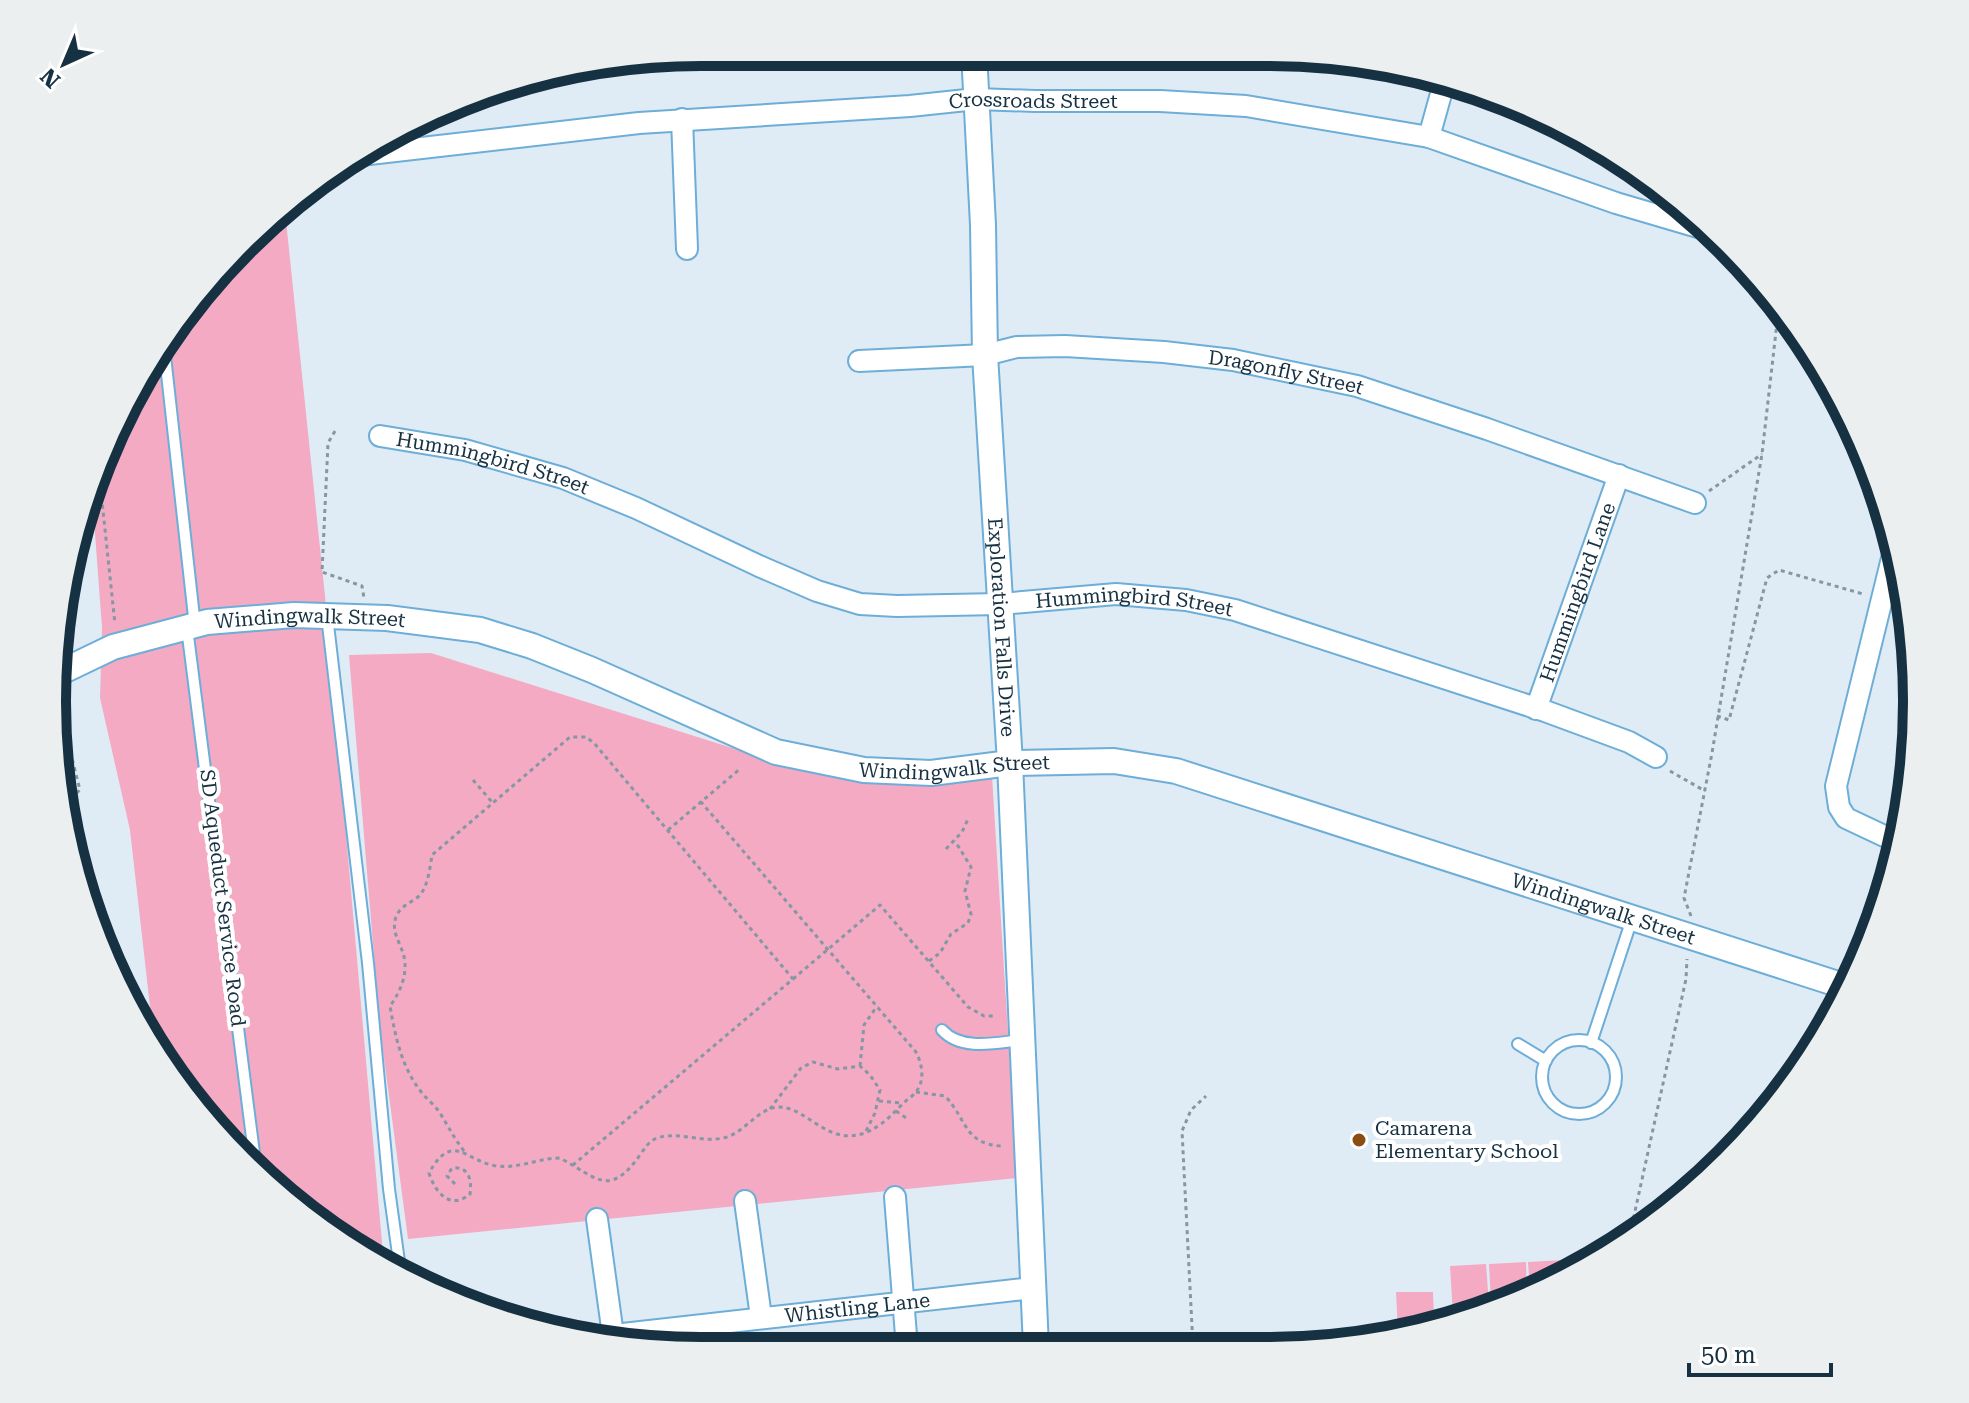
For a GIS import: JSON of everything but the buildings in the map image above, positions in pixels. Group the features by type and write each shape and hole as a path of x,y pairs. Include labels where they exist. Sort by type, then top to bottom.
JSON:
{"street":[{"name":"Exploration Falls Drive","path":"975,66 983,225 985,355 1010,763 1035,1337"},
{"path":"1429,137 1442,91"},
{"name":"Crossroads Street","path":"381,153 682,119 910,106 976,99 1148,100 1246,106 1429,137 1616,203 1687,224"},
{"path":"682,119 687,249"},
{"name":"Dragonfly Street","path":"859,361 985,355 1017,347 1114,348 1215,357 1357,386 1695,503"},
{"name":"Hummingbird Street","path":"380,436 465,450 563,478 817,591 860,604 925,607 1116,594 1186,600 1235,610 1536,709 1629,742 1656,757"},
{"name":"Hummingbird Lane","path":"1536,709 1619,475"},
{"path":"1888,838 1846,818 1839,807 1836,786 1889,570"},
{"name":"Windingwalk Street","path":"67,669 113,647 191,627 294,615 387,618 480,630 532,646 592,670 776,752 864,770 931,773 1010,763 1114,761 1176,771 1837,984"},
{"path":"895,1197 906,1337"},
{"path":"745,1201 761,1317"},
{"path":"597,1219 612,1331"},
{"name":"Whistling Lane","path":"668,1336 761,1317 1033,1288"}],"lane":[{"name":"SD Aqueduct Service Road","path":"165,361 191,627 254,1153"},
{"path":"327,616 399,1260"},
{"path":"1591,1043 1632,918"},
{"path":"942,1030 948,1037 961,1042 986,1044 1023,1040"},
{"path":"1580,1041 1591,1043 1610,1058 1615,1070 1616,1083 1612,1095 1593,1112 1569,1113 1557,1107 1548,1098 1543,1086 1546,1061 1560,1046 1580,1041"},
{"path":"1518,1044 1546,1061"}],"path":[{"path":"1693,926 1691,911 1684,898 1762,454 1777,322"},
{"path":"335,431 328,443 322,572 362,586 364,598"},
{"path":"1695,503 1762,454"},
{"path":"101,494 116,629"},
{"path":"1717,716 1729,720 1767,578 1779,570 1895,603"},
{"path":"464,1151 438,1110 407,1072 395,1033 390,1006 399,994 405,975 404,956 395,932 396,917 403,906 421,894 432,855 570,737 586,737 594,743 793,979"},
{"path":"67,738 80,790 74,795 72,793"},
{"path":"1656,757 1674,776 1705,791"},
{"path":"668,830 741,768"},
{"path":"473,780 492,802"},
{"path":"455,1184 447,1176 452,1168 459,1167 468,1173 472,1181 470,1194 462,1201 451,1201 440,1195 429,1173 436,1159 448,1151 464,1151 496,1166 560,1158 588,1177 603,1181 620,1177 651,1140 679,1135 724,1138 770,1109 783,1106 836,1135 854,1135 880,1126 916,1092 923,1074 916,1052 701,802"},
{"path":"946,849 962,832 968,819"},
{"path":"929,961 940,953 951,934 968,923 971,914 965,891 971,867 955,841"},
{"path":"573,1165 880,905 968,1007 984,1016 995,1016"},
{"path":"1633,1221 1686,979 1687,951"},
{"path":"860,1066 864,1025 877,1006"},
{"path":"770,1109 801,1068 813,1062 838,1069 860,1066 880,1090 879,1101 865,1131"},
{"path":"916,1092 945,1096 976,1139 985,1145 1001,1146"},
{"path":"1193,1337 1182,1131 1191,1110 1206,1096"},
{"path":"879,1101 902,1103"},
{"path":"896,1111 909,1120"}],"shaded area":[{"path":"286,221 325,596 383,1251 315,1206 252,1151 197,1088 152,1020 130,830 100,698 102,628 94,518 114,458 173,348 224,282"},
{"path":"431,653 789,766 992,776 1017,1178 408,1239 380,1028 349,655"},
{"path":"1564,1260 1564,1263 1529,1280 1528,1262"},
{"path":"1526,1262 1527,1282 1491,1296 1489,1264"},
{"path":"1486,1264 1488,1297 1453,1309 1450,1266"},
{"path":"1396,1292 1433,1292 1434,1314 1398,1323"}],"place":[{"name":"Camarena Elementary School","path":"1359,1140"}]}
